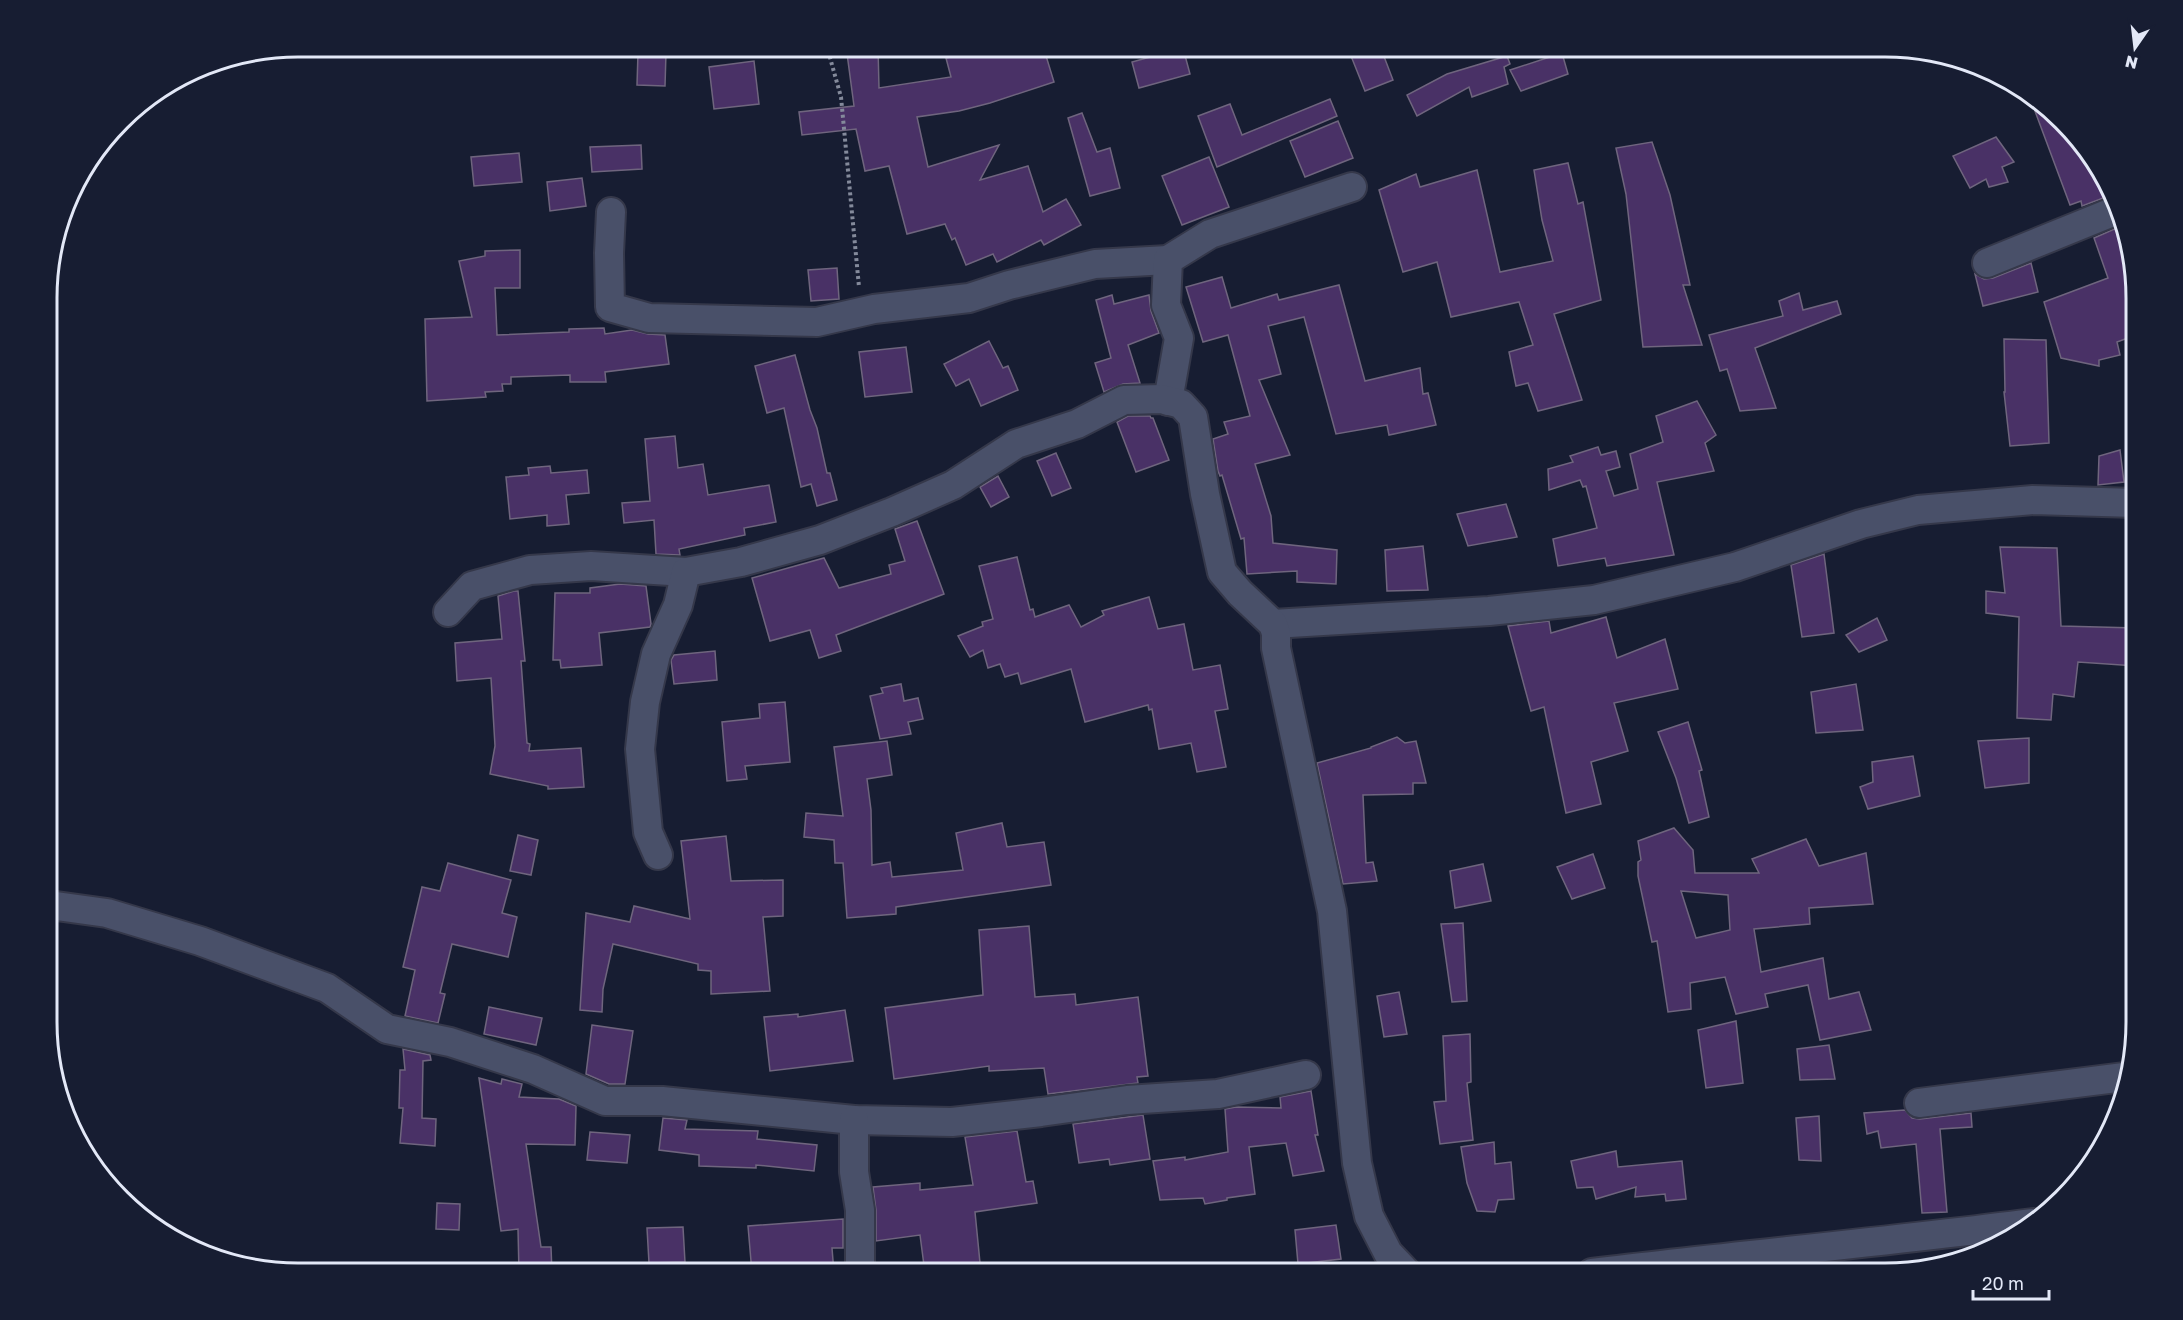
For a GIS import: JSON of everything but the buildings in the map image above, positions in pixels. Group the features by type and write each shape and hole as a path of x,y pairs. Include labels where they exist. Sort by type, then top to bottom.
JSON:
{"street":[{"path":"611,212 610,307 649,318 817,322 861,312 969,298 1010,285 1095,264 1168,260 1210,234 1352,187"},
{"path":"1987,263 2111,214"},
{"path":"1168,260 1166,304 1179,338 1168,400"},
{"path":"448,612 472,586 530,570 591,566 686,572 741,562 798,546 892,512 953,484 1016,444 1077,424 1124,400 1168,400 1181,404 1193,417 1205,494 1222,572 1240,593 1273,624 1276,633 1276,648 1332,911 1357,1163 1369,1216 1388,1253 1398,1263"},
{"path":"1273,624 1489,611 1594,600 1735,567 1862,524 1918,510 2033,500 2126,503"},
{"path":"658,855 648,831 640,749 645,702 656,654 678,605 686,572"},
{"path":"57,906 106,913 200,941 327,988 387,1029 450,1042 533,1069 605,1101 662,1101 854,1120 952,1122 1127,1100 1218,1094 1306,1075"},
{"path":"1919,1103 2119,1078"},
{"path":"854,1120 854,1172 860,1210 860,1263"},
{"path":"1676,1263 1909,1239 2014,1226"}],"path":[{"path":"830,57 841,97 861,312"}]}
